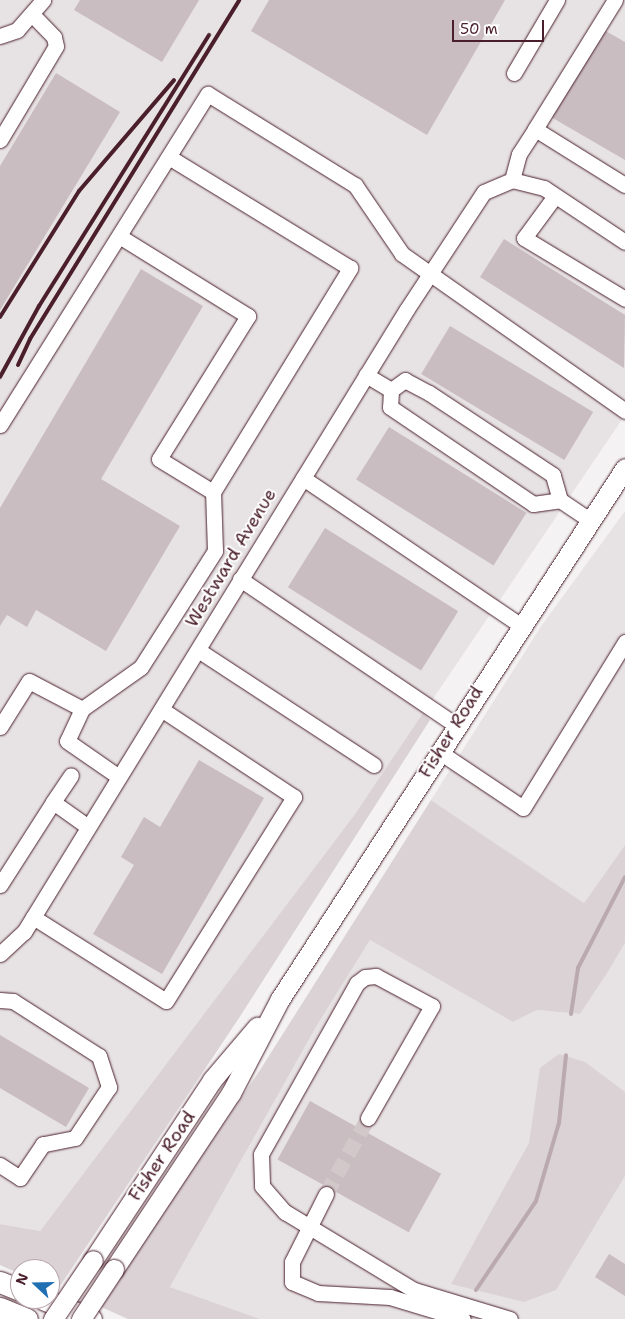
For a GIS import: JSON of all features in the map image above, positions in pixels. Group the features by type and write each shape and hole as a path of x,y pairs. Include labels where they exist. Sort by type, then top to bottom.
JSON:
{"highway":[{"path":"60,1306 91,1319"},
{"path":"0,1308 27,1319"}],"main road":[{"name":"Fisher Road","path":"80,1319 231,1093 280,999 438,751 625,468"},
{"name":"Fisher Road","path":"53,1319 212,1080 280,999"}],"street":[{"path":"0,36 18,30 33,15 43,0"},
{"path":"514,73 557,0"},
{"path":"616,0 519,154 512,180 544,188 625,242"},
{"path":"0,140 56,46 54,37 33,15"},
{"path":"0,425 208,94 355,185 402,254 625,410"},
{"path":"536,129 625,185"},
{"path":"119,777 67,741 82,709 141,667 215,551 213,492 350,268 169,157"},
{"name":"Westward Avenue","path":"0,954 10,948 33,917 464,217 484,192 497,184 512,180"},
{"path":"555,196 524,238 625,299"},
{"path":"119,236 248,316 159,459 213,492"},
{"path":"366,375 391,390"},
{"path":"391,390 406,380 429,392 553,475 560,500 590,520"},
{"path":"391,390 390,407 533,504 560,500"},
{"path":"303,478 520,625"},
{"path":"240,579 456,724"},
{"path":"438,751 522,808 625,642"},
{"path":"198,650 374,765"},
{"path":"0,726 29,681 82,709"},
{"path":"33,917 166,1001 294,797 161,709"},
{"path":"0,885 71,774"},
{"path":"53,802 88,827"},
{"path":"368,1118 432,1006 376,976 365,977 357,983 261,1154 262,1186 285,1212 308,1228 414,1290 510,1319"},
{"path":"0,1000 13,1001 99,1056 109,1088 75,1138 42,1144 20,1178 0,1165"},
{"path":"326,1194 292,1262 290,1275 299,1287 318,1294 390,1297 463,1319"}],"shaded area":[{"path":"0,0 625,0 625,415 355,814 40,1231 0,1224"},
{"path":"625,511 625,845 584,903 431,800 542,625"},
{"path":"423,713 430,720 239,1018 60,1286 60,1259 10,1259 10,1270 0,1265 0,1224 40,1231 355,814"},
{"path":"431,800 584,903 625,845 625,943 607,973 580,1014 537,1010 513,1022 370,940 316,1027 170,1287 260,1319 128,1319 99,1306 260,1070"},
{"path":"370,940 513,1022 537,1010 580,1014 625,943 625,1319 260,1319 170,1287 316,1027"},
{"path":"559,1054 585,1062 625,1092 625,1176 556,1290 524,1302 451,1284 529,1143 540,1068"}],"building":[{"path":"80,0 199,0 162,62 74,10"},
{"path":"269,0 505,0 427,135 251,31"},
{"path":"602,29 625,42 625,160 551,117"},
{"path":"56,73 120,112 0,310 0,166"},
{"path":"504,239 625,315 624,368 480,277"},
{"path":"141,269 203,306 101,479 180,526 106,651 36,610 27,627 7,615 0,626 0,508"},
{"path":"450,326 593,412 564,460 421,374"},
{"path":"389,427 526,513 494,565 356,480"},
{"path":"325,528 458,611 421,671 288,587"},
{"path":"199,760 264,798 162,974 93,934 134,865 121,857 144,817 160,827"},
{"path":"0,1035 89,1088 66,1127 0,1088"},
{"path":"310,1101 441,1174 409,1232 278,1160"},
{"path":"609,1254 625,1264 625,1296 595,1277"}],"waterway":[{"path":"571,1014 578,968 625,877"},
{"path":"476,1290 536,1201 559,1123 566,1055"}],"tunnel":[{"path":"326,1194 368,1118"}],"railway":[{"path":"18,365 30,339 239,0"},
{"path":"0,377 39,306 209,35"},
{"path":"0,317 79,191 174,80"}]}
